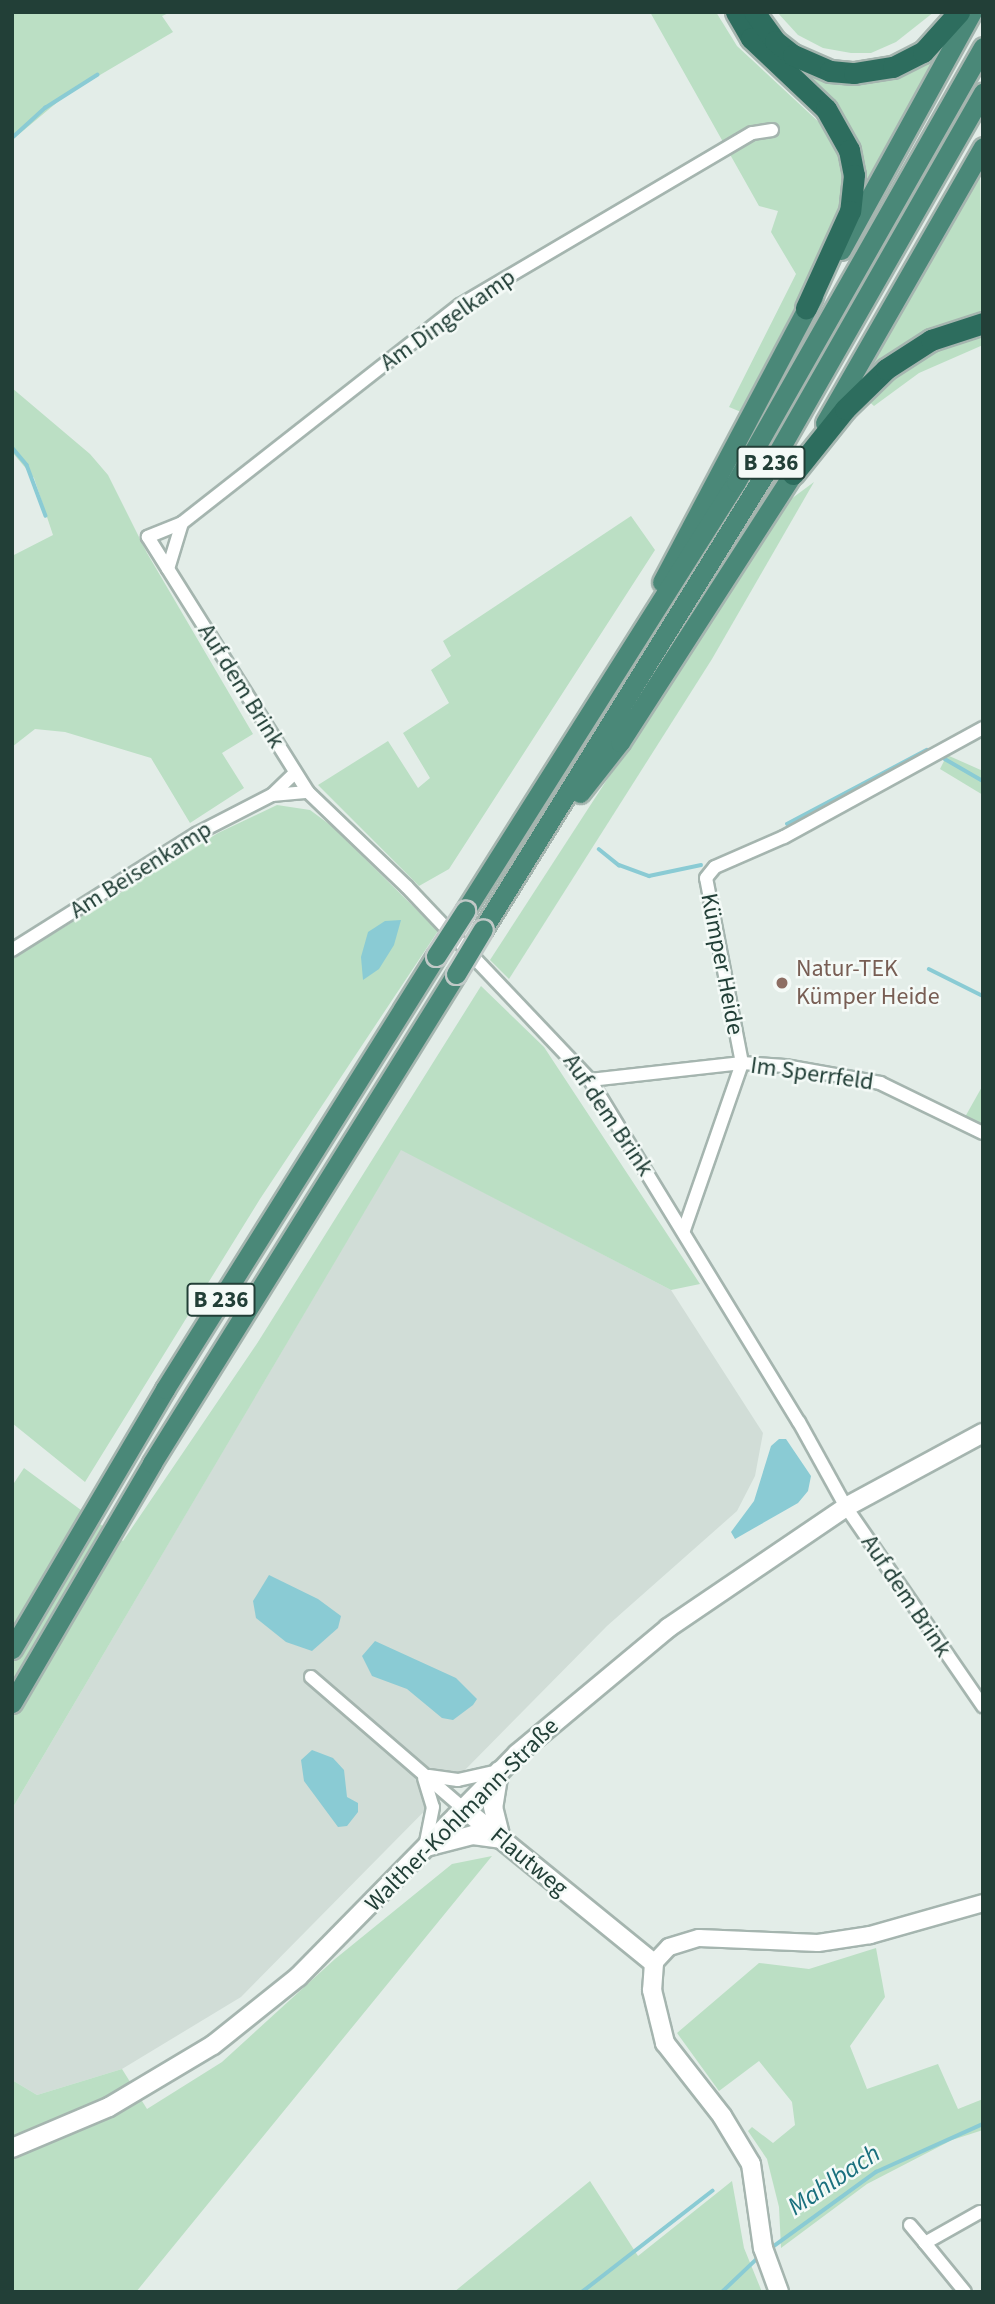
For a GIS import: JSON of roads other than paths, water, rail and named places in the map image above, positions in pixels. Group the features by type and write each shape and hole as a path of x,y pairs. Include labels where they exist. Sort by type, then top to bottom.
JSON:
{"highway":[{"path":"736,12 751,38 826,109 849,150 854,175 850,211 806,308"},
{"path":"754,12 775,41 793,55 830,71 854,73 893,67 923,52 959,12"},
{"path":"636,645 682,538 806,308 972,12"},
{"name":"B 236","path":"12,1649 165,1389 436,956 636,645 841,303 983,47"},
{"name":"B 236","path":"12,1703 152,1463 548,827 828,367 983,92"},
{"path":"548,827 620,742 793,474 983,147"},
{"path":"793,474 845,409 886,369 931,340 983,323"}],"main road":[{"name":"Walther-Kohlmann-Straße","path":"12,2148 108,2107 213,2045 298,1977 499,1771 668,1628 846,1507 983,1433"},
{"path":"425,1847 473,1835 501,1839 493,1807 499,1771"},
{"name":"Flautweg","path":"463,1808 654,1963"},
{"path":"654,1963 652,1990 665,2043 746,2153 759,2194 761,2221 772,2274 779,2292"}],"street":[{"name":"Am Dingelkamp","path":"148,537 182,523 460,305 752,133 772,130"},
{"path":"168,569 182,523"},
{"name":"Auf dem Brink","path":"148,537 308,792 400,880 590,1080 684,1230 846,1507 983,1706"},
{"name":"Kümper Heide","path":"684,1230 742,1063 706,878 715,867 784,836 983,728"},
{"name":"Am Beisenkamp","path":"12,950 196,834 272,795 295,774"},
{"name":"Am Beisenkamp","path":"272,795 308,792"},
{"name":"Im Sperrfeld","path":"590,1080 742,1063 880,1083 983,1133"},
{"name":"Flautweg","path":"311,1677 463,1808"},
{"path":"425,1847 433,1807 422,1774 458,1780 499,1771"},
{"path":"654,1963 669,1947 699,1938 818,1943 870,1935 983,1903"},
{"path":"925,2243 980,2212"},
{"path":"910,2225 965,2292"}],"water":[{"path":"401,920 394,945 379,969 363,980 361,957 368,932 385,921"},
{"path":"779,1439 786,1439 811,1476 808,1491 798,1503 735,1539 731,1532 754,1501 771,1446"},
{"path":"269,1575 318,1599 341,1616 338,1628 312,1651 286,1642 256,1618 253,1601"},
{"path":"375,1641 456,1678 477,1699 453,1720 442,1718 407,1689 372,1676 362,1656"},
{"path":"312,1750 333,1758 344,1770 347,1797 358,1803 358,1812 347,1826 338,1827 304,1781 301,1760"}],"waterway":[{"path":"12,138 45,108 97,75"},
{"path":"12,447 27,465 46,516"},
{"path":"787,824 927,750"},
{"path":"945,759 983,781"},
{"path":"599,849 619,865 649,876 701,865"},
{"path":"929,969 983,996"},
{"name":"Mahlbach","path":"770,2249 876,2172 983,2124"},
{"path":"582,2292 712,2191"},
{"name":"Mahlbach","path":"722,2292 761,2255"}],"place":[{"name":"Natur-TEK Kümper Heide","path":"782,983"}]}
